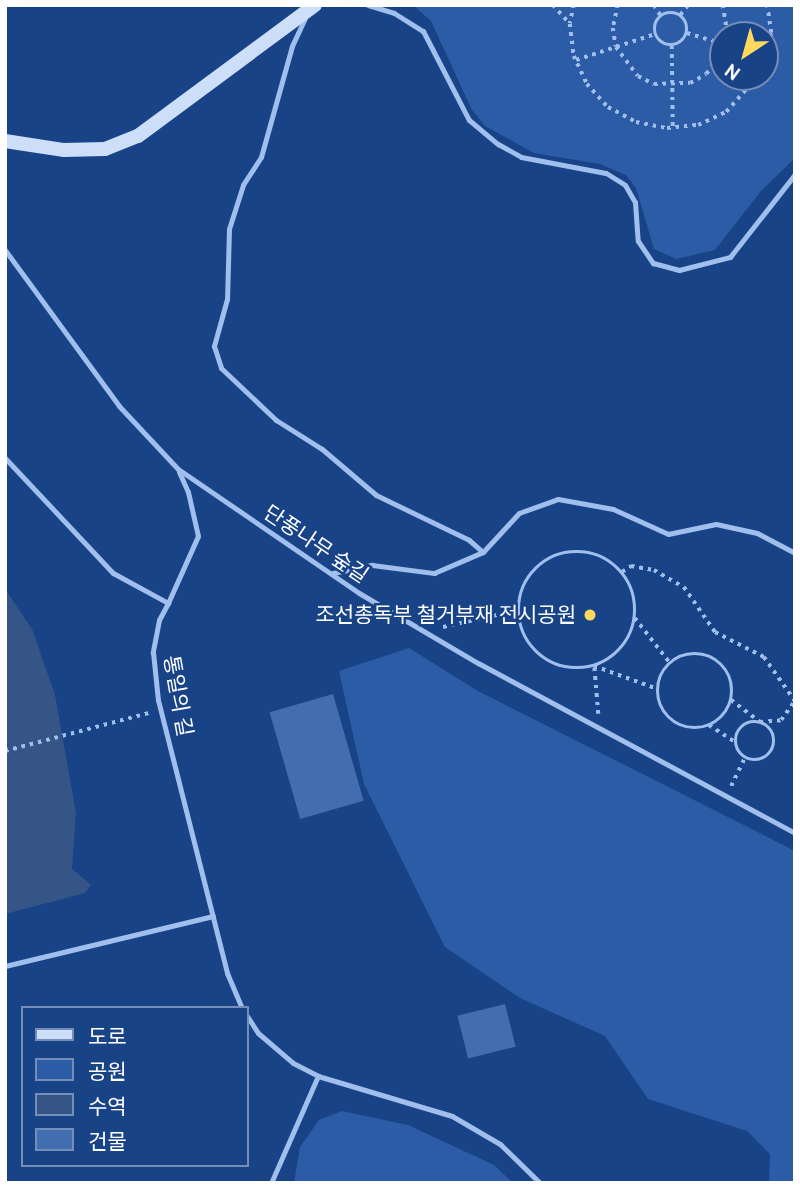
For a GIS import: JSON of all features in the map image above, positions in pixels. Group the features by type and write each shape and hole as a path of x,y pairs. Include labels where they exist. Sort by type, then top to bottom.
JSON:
{"street":[{"path":"5,141 78,150 105,149 138,136 312,9"}],"lane":[{"path":"368,5 394,13 423,31 469,120 498,144 521,157 606,173 625,184 635,202 638,241 653,263 679,270 730,257 795,174"},
{"path":"312,9 292,46 261,157 243,185 229,229 227,299 214,346 221,368 276,420 376,495 469,540 483,552"},
{"name":"단풍나무 숲길","path":"5,250 120,406 178,469 332,573 424,631 599,730 795,833"},
{"path":"5,458 113,573 168,603"},
{"name":"통일의 길","path":"178,469 188,492 198,536 159,620 153,652 161,710 213,916 241,1006"},
{"path":"332,573 372,565 434,573 483,552 519,513 558,499 613,509 668,534 716,524 757,533 795,553"},
{"path":"5,966 213,916"},
{"path":"248,1017 276,1051 318,1076 417,1102 452,1116 500,1144 540,1183"},
{"path":"271,1183 318,1076"}],"path":[{"path":"553,5 570,24"},
{"path":"574,5 570,24 576,60 587,84 608,107 636,122 673,128 698,125 726,112 745,91"},
{"path":"618,5 613,28 616,47 638,76 672,86 706,74 709,70"},
{"path":"654,5 661,16"},
{"path":"661,16 680,15 688,5"},
{"path":"680,15 687,33"},
{"path":"655,34 661,16"},
{"path":"687,33 709,40"},
{"path":"672,45 687,33"},
{"path":"576,60 655,34"},
{"path":"655,34 672,45"},
{"path":"672,45 673,128"},
{"path":"594,666 625,644 635,618 632,589 622,572 590,552 552,556 525,584 519,610 527,639 539,654 566,666 594,666 658,689"},
{"path":"622,572 631,566 654,570 684,587 715,632 764,657 795,701 781,720 742,726 735,742"},
{"path":"424,631 519,610"},
{"path":"635,618 670,663"},
{"path":"690,654 714,659 729,677 731,700 719,719 709,725 686,727 675,722 660,702 658,689 670,663 690,654"},
{"path":"594,666 599,730"},
{"path":"731,700 774,736 772,749 763,758 745,757"},
{"path":"5,751 161,710"},
{"path":"709,725 735,742 745,757"},
{"path":"726,798 745,757"}],"green space":[{"path":"413,5 795,5 795,158 761,191 715,250 676,259 654,249 636,188 626,175 600,164 534,153 485,126 472,110 431,21"},
{"path":"409,648 478,691 795,851 795,1183 769,1183 770,1154 747,1131 648,1099 605,1036 520,998 445,947 364,784 339,671"},
{"path":"342,1111 408,1125 494,1165 513,1183 294,1183 300,1147 319,1120"}],"water":[{"path":"5,589 32,629 55,695 76,813 72,869 91,885 85,893 5,914"}],"building":[{"path":"333,694 364,801 300,819 270,712"},
{"path":"505,1004 516,1047 468,1059 457,1016"}],"place":[{"name":"조선총독부 철거부재 전시공원","path":"590,615"}]}
